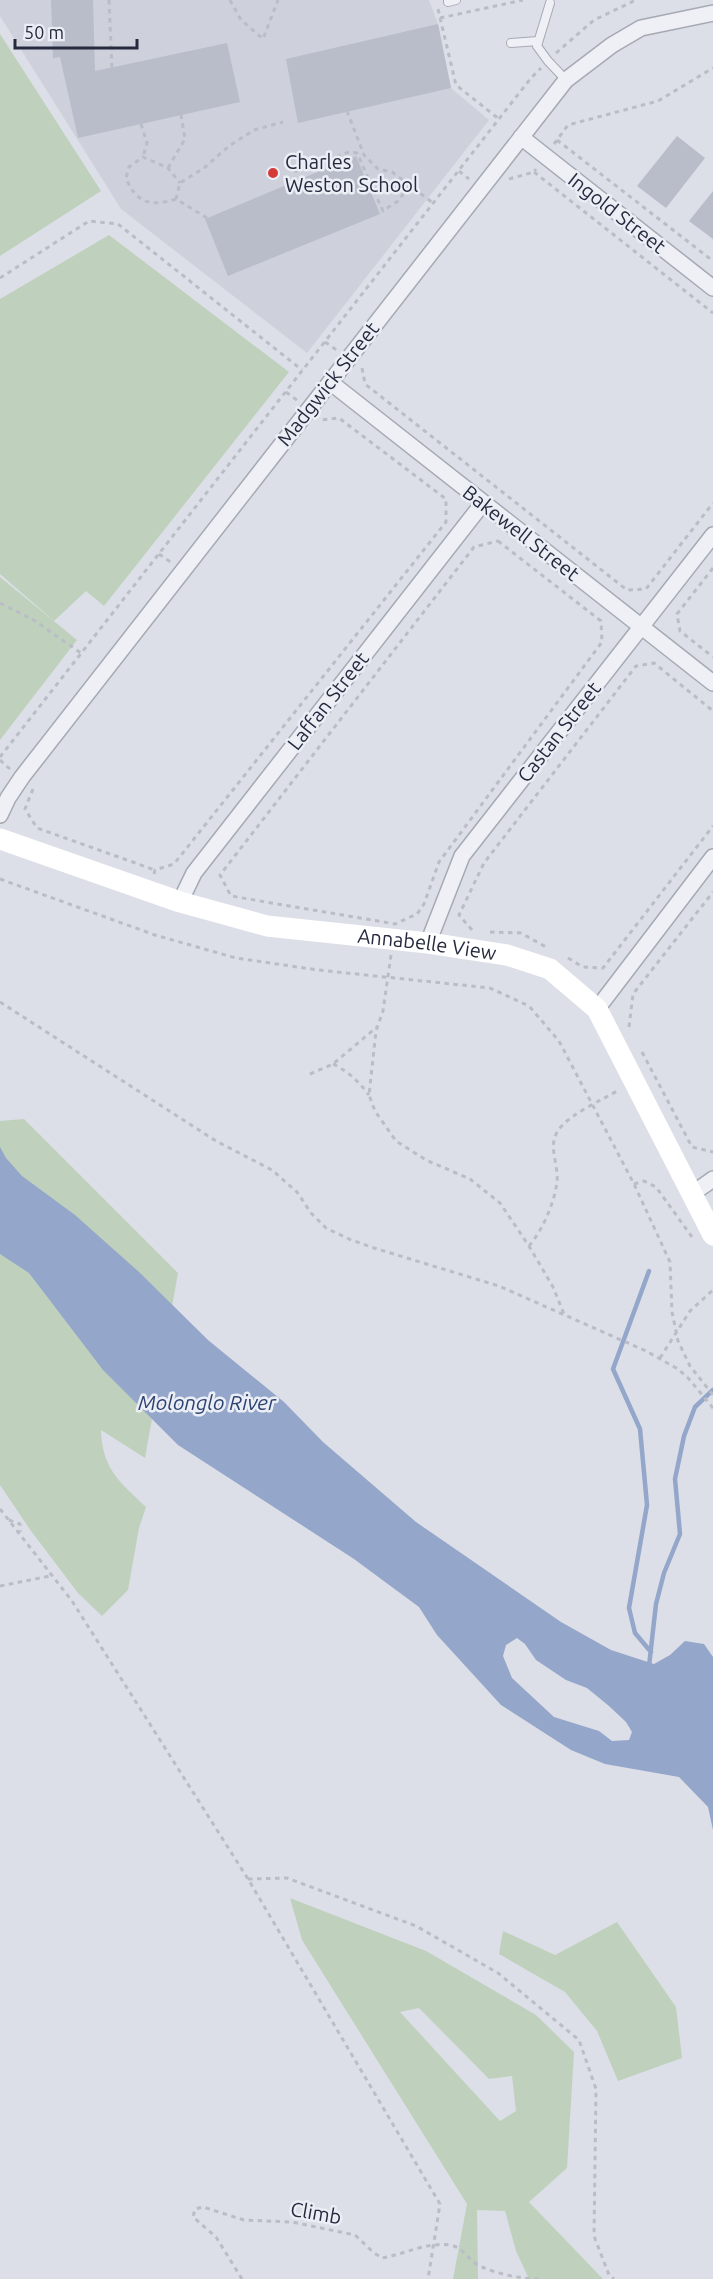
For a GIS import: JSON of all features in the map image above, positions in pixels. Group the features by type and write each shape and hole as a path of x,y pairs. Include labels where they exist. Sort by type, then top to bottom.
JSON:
{"street":[{"name":"Madgwick Street","path":"0,815 22,777 566,80 612,45 641,28 710,11"},
{"name":"Ingold Street","path":"521,137 713,288"},
{"name":"Bakewell Street","path":"330,382 713,683"},
{"name":"Laffan Street","path":"180,902 194,873 483,503"},
{"name":"Castan Street","path":"428,943 462,856 713,535"},
{"name":"Annabelle View","path":"0,839 180,902 267,926 393,932 428,943 507,955 550,969 597,1009 692,1194 703,1238"},
{"path":"597,1009 713,857"},
{"path":"692,1194 713,1179"}],"lane":[{"path":"448,0 448,2 456,0"},
{"path":"550,3 537,46 548,62 566,80"},
{"path":"510,43 538,41"}],"path":[{"path":"109,0 112,68"},
{"path":"230,0 241,20 263,39 278,0"},
{"path":"440,18 523,0"},
{"path":"565,44 594,20 636,0"},
{"path":"436,2 456,85 499,120"},
{"path":"713,68 658,101 568,125 557,140 713,261"},
{"path":"0,757 531,78"},
{"path":"348,111 364,155 378,170 392,172 434,203"},
{"path":"168,168 184,139 181,115"},
{"path":"176,199 180,183 204,168 229,146 254,130 283,122"},
{"path":"141,124 147,142 143,157 129,167 126,178 131,192 142,200 160,204 176,199 207,218"},
{"path":"294,172 349,152 357,153 383,211 398,201 410,185"},
{"path":"143,157 168,168 180,183"},
{"path":"534,172 713,313"},
{"path":"0,278 89,221 118,224 303,370"},
{"path":"365,384 627,590 646,589 713,503"},
{"path":"34,787 25,809 37,828 155,870 174,864 446,522 446,499 339,418 320,420"},
{"path":"369,1095 393,932 417,914 424,904 439,862 602,642 601,621 498,541 474,547 220,875 231,896 393,932"},
{"path":"713,568 677,614 680,631 713,657"},
{"path":"0,603 32,619 81,653"},
{"path":"473,932 459,915 483,863 636,666 654,663 713,711"},
{"path":"562,956 583,967 603,968 713,826"},
{"path":"0,879 155,935 236,958 318,970 490,988 529,1006 559,1041 634,1184 670,1262 675,1331 687,1360 713,1395"},
{"path":"633,1035 628,1026 633,994 713,892"},
{"path":"485,932 521,933 552,950"},
{"path":"0,1002 216,1141 272,1170 297,1192 310,1213 326,1228 374,1248 499,1286 660,1358 689,1379 713,1408"},
{"path":"310,1074 333,1064 378,1026"},
{"path":"638,1044 692,1147 713,1153"},
{"path":"333,1064 356,1079 369,1095 375,1112 396,1141 426,1160 470,1179 500,1203 530,1246 554,1287 564,1315"},
{"path":"530,1246 543,1224 557,1184 553,1153 555,1137 568,1120 594,1105"},
{"path":"634,1184 644,1181 656,1187 703,1238"},
{"path":"660,1358 675,1331 690,1311 713,1290"},
{"path":"0,1509 37,1554 50,1576 72,1601 248,1879 440,2204 428,2279"},
{"path":"0,1586 50,1576"},
{"path":"248,1879 287,1878 416,1926 498,1973 579,2040 596,2089 594,2236 609,2275 614,2279"},
{"name":"Climb","path":"242,2279 216,2237 193,2217 195,2210 203,2207 244,2220 292,2222 355,2235 382,2258 434,2244 452,2246 465,2251 478,2266 529,2279 539,2279"}],"shaded area":[{"name":"Charles Weston School","path":"0,0 429,0 438,24 451,88 489,120 307,353 121,209 0,16"}],"green space":[{"path":"0,34 101,191 0,256"},
{"path":"109,235 289,372 104,606 86,591 54,621 0,574 0,299"},
{"path":"0,577 77,640 0,740"},
{"path":"24,1119 178,1273 145,1458 101,1430 105,1455 114,1474 146,1507 139,1528 128,1590 102,1616 78,1593 31,1531 0,1485 0,1121"},
{"path":"290,1898 426,1951 536,2015 574,2052 567,2168 529,2202 603,2279 529,2279 516,2251 505,2211 477,2210 478,2279 453,2279 467,2204 302,1940","holes":["419,2008 489,2079 512,2076 516,2111 500,2121 400,2012"]},
{"path":"617,1922 676,2007 682,2058 618,2081 597,2031 565,1992 499,1954 503,1931 555,1955"}],"water":[{"name":"Molonglo River","path":"0,1147 6,1158 22,1176 75,1215 139,1272 208,1340 284,1402 323,1442 416,1522 561,1622 611,1650 654,1664 670,1655 685,1641 704,1644 713,1657 713,1830 708,1807 679,1777 605,1764 571,1750 501,1705 437,1635 419,1607 354,1559 178,1445 103,1370 29,1273 0,1254","holes":["517,1638 525,1644 536,1660 566,1680 587,1688 609,1706 626,1722 632,1732 629,1740 612,1741 599,1731 554,1717 512,1678 503,1656 506,1645"]}],"building":[{"path":"51,0 93,0 95,71 227,43 240,102 78,138 60,57 53,58"},
{"path":"438,24 451,88 298,123 286,59"},
{"path":"677,136 705,158 666,208 637,186"},
{"path":"356,156 380,214 228,276 205,219"},
{"path":"713,191 713,239 689,221"}],"waterway":[{"path":"649,1271 613,1369 640,1429 647,1505 629,1608 635,1633 651,1652"},
{"path":"649,1666 656,1604 664,1573 680,1534 675,1479 684,1436 695,1407 713,1390"}],"place":[{"name":"Charles Weston School","path":"273,173"}]}
